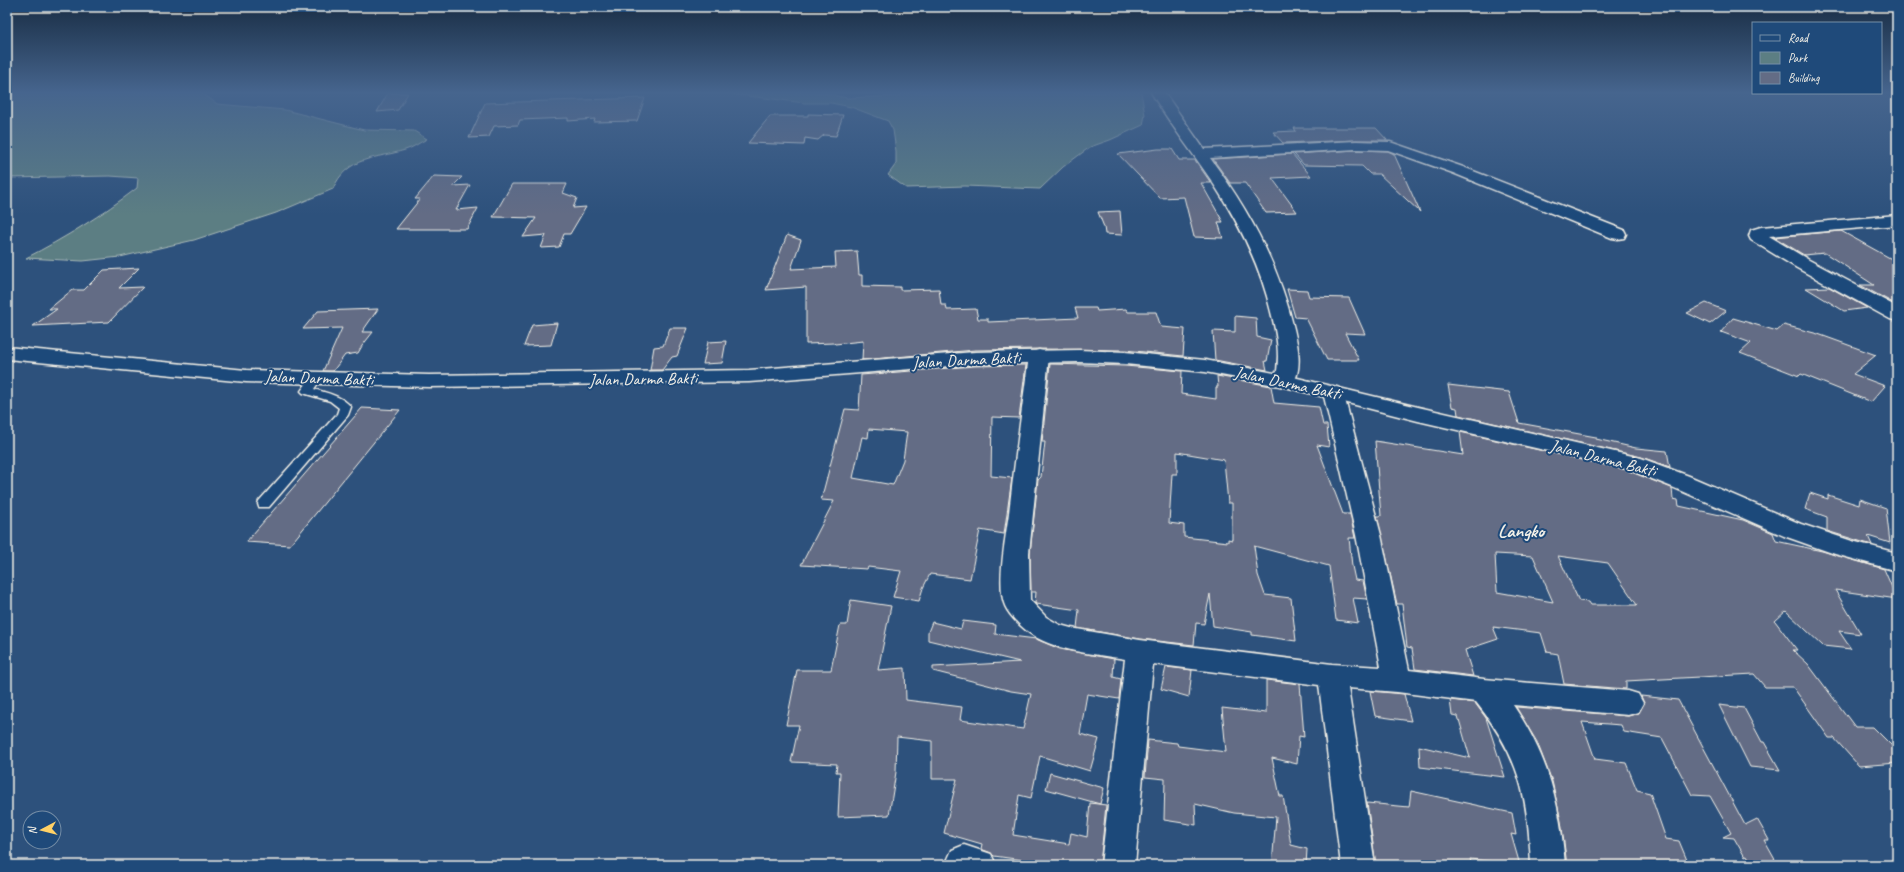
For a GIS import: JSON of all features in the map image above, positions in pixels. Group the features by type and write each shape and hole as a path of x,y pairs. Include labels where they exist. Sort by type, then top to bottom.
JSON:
{"street":[{"path":"1183,133 1227,192 1268,269 1288,342 1289,361 1285,381"},
{"path":"1199,154 1356,145 1390,146 1458,170 1618,234"},
{"path":"1897,220 1761,232 1757,236 1803,264 1897,315"},
{"name":"Jalan Darma Bakti","path":"7,353 189,372 315,379 429,381 696,378 803,373 975,358 1039,356 1079,356 1180,363 1285,381 1418,414 1633,463 1667,474 1791,530 1897,562"},
{"path":"1039,356 1016,553 1015,592 1018,604 1036,624 1050,632 1071,639 1140,650 1332,675 1398,680 1484,691 1628,703"},
{"path":"1333,392 1357,481 1386,613 1398,680"},
{"path":"1118,865 1140,650"},
{"path":"1332,675 1358,865"},
{"path":"1484,691 1508,720 1525,750 1539,792 1546,828 1548,865"}],"lane":[{"path":"264,504 342,415 345,407 334,399 307,391 315,379"}],"green space":[{"path":"7,133 417,133 427,139 408,149 363,160 346,170 339,178 333,189 276,213 194,240 120,257 83,261 26,258 69,234 110,208 137,188 138,178 110,176 7,178"},
{"path":"893,133 1126,133 1090,147 1063,167 1040,189 965,186 906,188 888,175 896,164"}],"building":[{"path":"471,133 491,133 489,137 469,138"},
{"path":"756,133 837,133 836,136 824,135 818,140 805,138 804,145 748,143"},
{"path":"1274,133 1380,133 1387,140 1356,140 1283,143"},
{"path":"1158,149 1172,149 1179,160 1195,160 1211,183 1201,183 1223,222 1218,222 1223,238 1194,237 1184,197 1160,198 1118,154"},
{"path":"1356,150 1388,151 1394,154 1420,212 1379,174 1370,174 1362,166 1304,165 1294,154"},
{"path":"1292,154 1311,176 1272,178 1297,212 1266,213 1245,183 1230,183 1213,159"},
{"path":"434,176 462,177 453,186 470,185 456,210 478,208 467,229 396,229 420,199 415,199"},
{"path":"512,184 567,184 563,193 577,198 573,208 586,207 570,234 564,234 559,247 541,248 546,235 523,237 536,218 493,217"},
{"path":"1120,211 1122,235 1105,234 1098,212"},
{"path":"1841,231 1897,262 1897,305 1860,285 1874,285 1825,253 1804,255 1774,237"},
{"path":"787,235 801,240 791,269 836,267 835,252 857,251 859,275 862,275 862,286 900,287 900,290 939,289 941,305 946,305 947,310 976,309 978,319 988,319 988,322 1078,318 1075,308 1096,308 1097,311 1126,309 1128,312 1156,312 1161,327 1185,329 1183,356 1125,350 1039,349 975,350 862,360 863,341 835,344 806,344 806,287 766,290"},
{"path":"139,268 119,288 143,287 109,322 33,326 57,309 49,309 72,290 84,290 104,270"},
{"path":"1829,287 1867,308 1844,311 1806,288"},
{"path":"1287,289 1307,290 1309,297 1349,298 1365,334 1345,333 1359,360 1327,360 1306,318 1295,317"},
{"path":"1706,303 1726,311 1710,324 1687,313"},
{"path":"378,309 362,332 373,332 358,353 345,355 333,371 323,371 342,328 303,329 318,311"},
{"path":"1235,316 1256,318 1257,337 1271,340 1267,361 1265,361 1267,370 1215,360 1213,331 1235,332"},
{"path":"1733,318 1777,331 1784,325 1818,334 1876,355 1853,374 1885,386 1871,402 1801,374 1799,376 1740,353 1751,343 1721,332"},
{"path":"557,323 551,345 524,346 532,325"},
{"path":"670,328 688,328 677,356 672,357 662,370 650,370 654,347 663,346"},
{"path":"726,341 722,363 703,364 708,342"},
{"path":"1050,364 1125,366 1182,371 1181,394 1216,399 1216,387 1218,387 1217,376 1271,386 1274,403 1319,407 1323,425 1327,425 1329,447 1317,445 1343,514 1350,514 1355,538 1349,538 1352,566 1355,580 1363,581 1367,599 1353,598 1358,623 1336,620 1329,566 1254,546 1258,575 1265,595 1291,598 1296,641 1252,635 1252,632 1213,626 1210,594 1204,624 1196,623 1194,645 1140,639 1077,628 1079,610 1036,604 1036,592 1031,592 1030,553 1038,480 1041,477 1045,442 1042,442","holes":["1177,452 1224,460 1228,503 1232,503 1232,540 1228,539 1228,542 1184,537 1184,525 1169,523 1172,474 1177,474"]},
{"path":"1026,365 1019,418 992,417 991,476 1012,478 1004,534 980,530 970,579 930,574 923,588 919,601 893,597 901,571 868,567 867,569 801,565 834,501 821,500 845,409 859,410 861,375 975,366","holes":["869,429 907,432 903,460 893,485 853,478 862,437 868,438"]},
{"path":"1448,385 1509,392 1519,423 1596,437 1596,439 1636,448 1667,451 1670,467 1641,457 1458,415 1457,408 1452,407"},
{"path":"362,408 400,410 290,545 246,542"},
{"path":"1460,432 1627,470 1672,488 1673,499 1678,500 1679,506 1743,520 1773,533 1776,541 1822,551 1884,569 1897,599 1835,590 1861,634 1839,631 1851,649 1823,646 1786,611 1775,621 1797,650 1793,650 1808,664 1855,727 1873,727 1897,751 1897,763 1859,766 1834,738 1829,738 1793,687 1765,687 1754,674 1626,681 1626,689 1564,684 1558,654 1547,652 1541,633 1493,627 1498,639 1465,650 1473,676 1415,669 1412,648 1407,647 1402,604 1397,604 1377,516 1381,516 1375,441 1463,455","holes":["1495,554 1533,556 1553,602 1497,592","1558,556 1608,563 1637,605 1590,605 1588,602 1579,601"]},
{"path":"1810,493 1828,499 1828,495 1859,505 1860,499 1886,508 1890,543 1868,536 1872,545 1827,531 1827,517 1805,509"},
{"path":"851,600 891,606 878,670 905,668 906,700 962,707 960,720 1023,729 1031,694 1011,691 933,671 933,667 1020,662 928,640 928,632 932,622 961,629 963,621 996,625 995,634 1036,639 1060,649 1114,659 1113,677 1121,679 1119,699 1087,694 1080,734 1099,739 1090,771 1040,756 1031,798 1019,795 1013,835 1069,844 1071,833 1087,837 1090,803 1106,805 1100,865 1029,865 1030,861 994,856 991,853 981,849 982,844 944,833 957,779 932,779 932,741 897,737 896,772 889,815 838,817 840,772 836,772 837,764 791,762 799,725 786,725 797,670 831,670 840,625 847,625"},
{"path":"1166,667 1192,670 1189,697 1161,689"},
{"path":"1266,680 1300,684 1304,737 1299,736 1297,764 1272,758 1280,796 1283,796 1291,845 1307,849 1306,865 1272,865 1276,817 1234,813 1195,804 1196,825 1164,820 1165,779 1145,777 1148,740 1177,743 1178,746 1226,752 1222,708 1266,713"},
{"path":"1370,691 1404,694 1411,721 1375,716"},
{"path":"1641,696 1678,700 1745,825 1757,819 1769,840 1764,840 1778,865 1752,865 1747,856 1745,857 1734,838 1723,837 1731,833 1710,796 1692,795 1662,738 1624,732 1621,725 1582,722 1595,759 1626,763 1637,790 1650,793 1666,839 1679,841 1689,865 1567,865 1561,821 1552,781 1537,742 1516,707 1628,716 1639,713 1644,704"},
{"path":"1450,700 1475,703 1486,718 1505,777 1420,767 1419,746 1470,758 1458,716 1452,715"},
{"path":"1719,705 1744,708 1762,742 1764,742 1780,770 1750,767"},
{"path":"1050,773 1104,788 1100,804 1046,789"},
{"path":"1411,791 1512,813 1516,835 1511,834 1520,865 1470,859 1472,865 1376,865 1367,803 1409,807"}],"district":[{"name":"Langko","path":"1521,531"}]}
